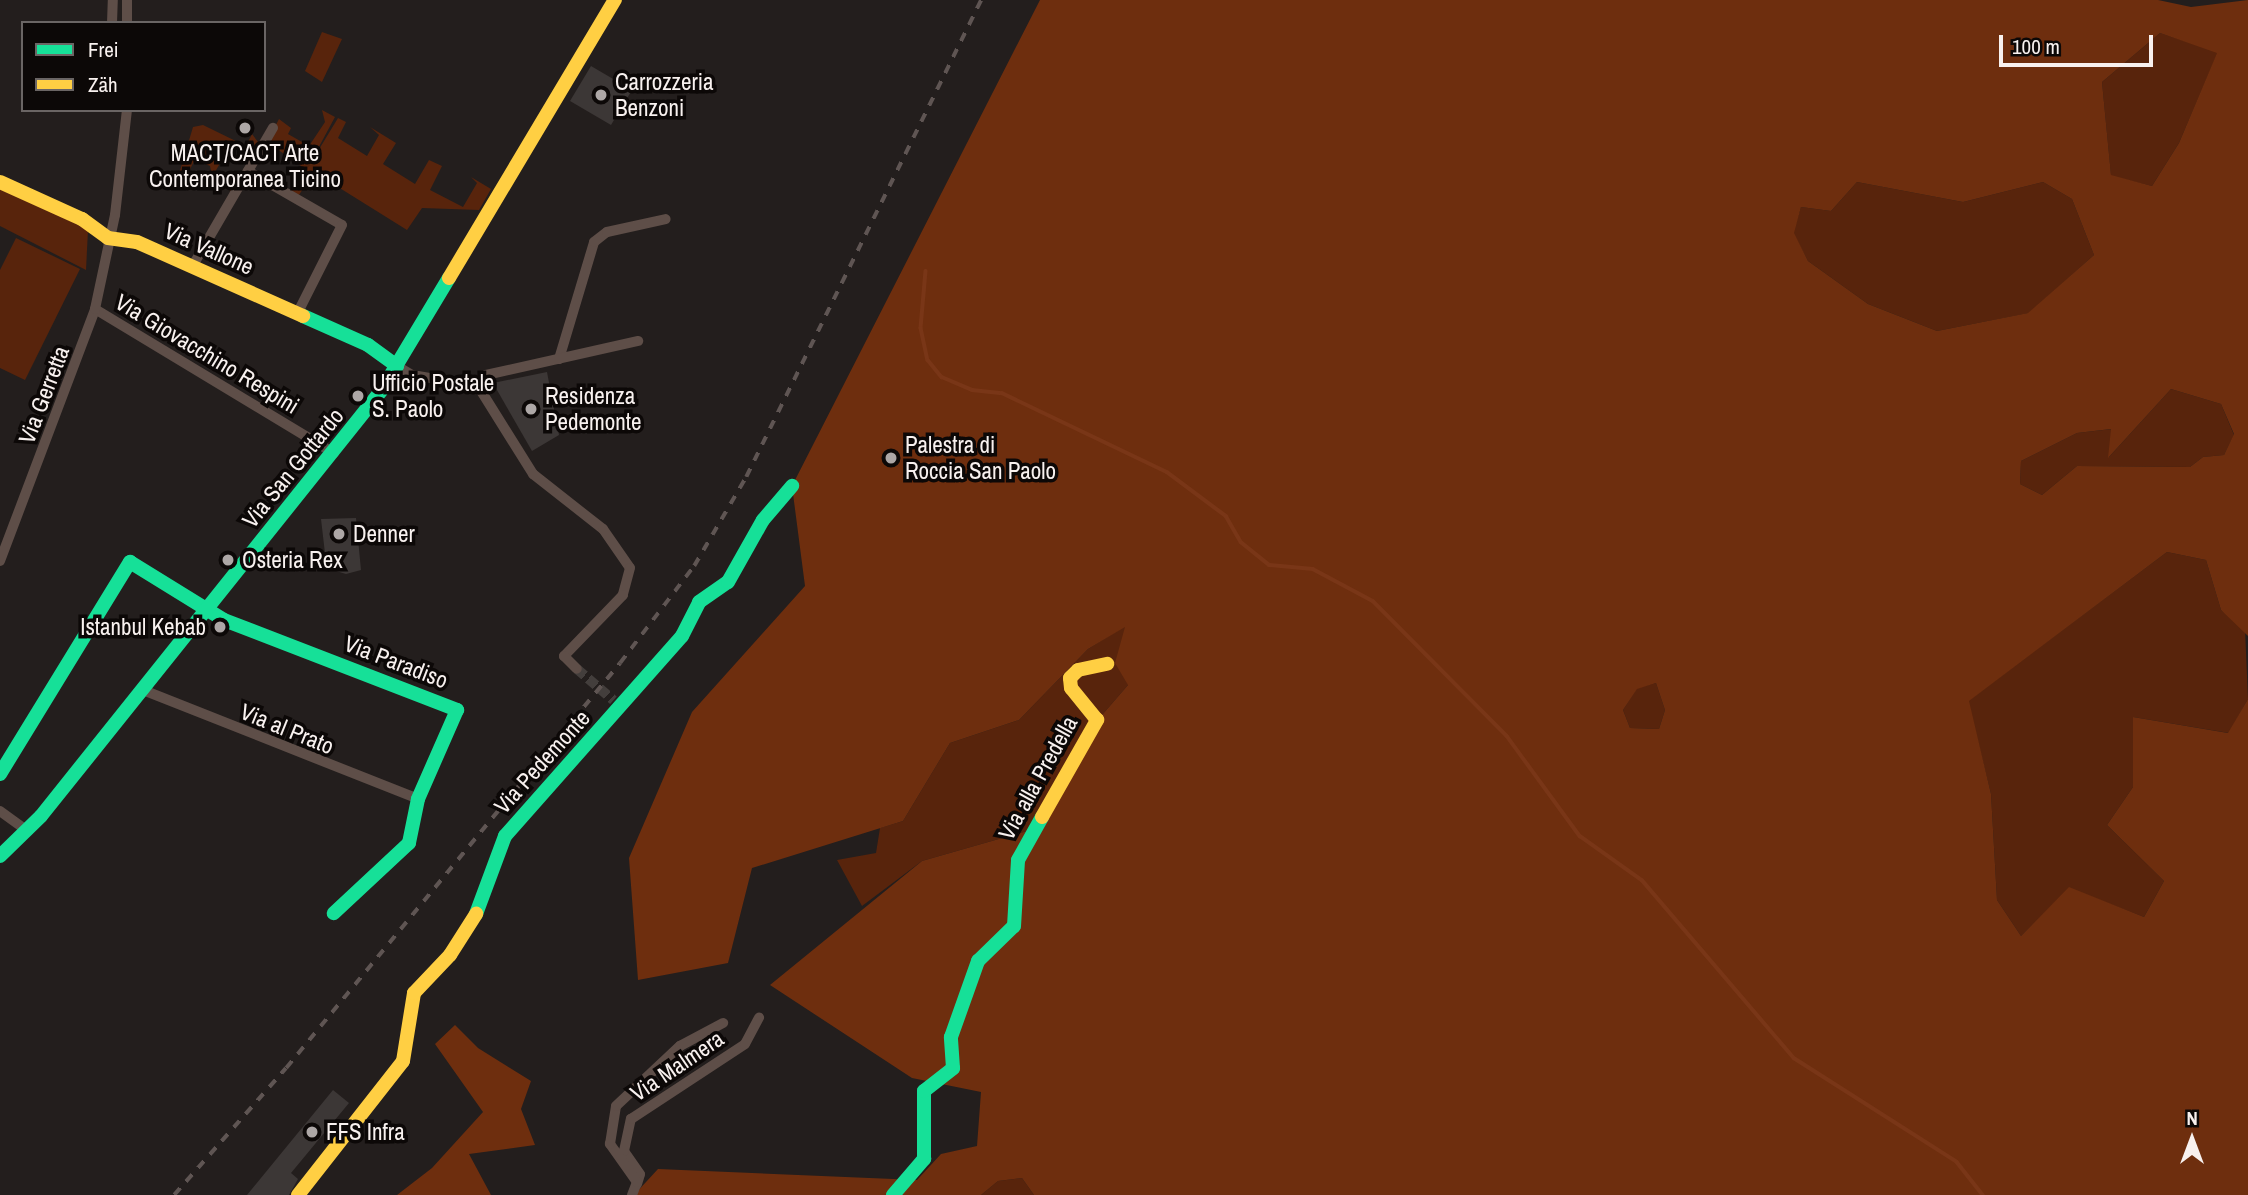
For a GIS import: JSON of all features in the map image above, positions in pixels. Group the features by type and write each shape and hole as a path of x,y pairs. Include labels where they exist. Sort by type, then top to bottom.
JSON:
{"street":[{"path":"112,21 113,0"},
{"path":"127,0 127,21"},
{"name":"Via San Gottardo","path":"0,856 27,831 335,453 397,366 615,0"},
{"name":"Via Gerretta","path":"0,561 95,309 127,112"},
{"path":"192,267 273,128"},
{"path":"248,171 342,225 297,314"},
{"name":"Via Vallone","path":"0,182 82,219 108,238 137,242 368,345 397,366"},
{"path":"559,359 594,242 614,230 666,219"},
{"name":"Via Giovacchino Respini","path":"95,309 335,453"},
{"path":"474,384 486,375 638,341"},
{"path":"397,366 412,375 474,384 497,411 533,474 603,529 630,568 623,595 564,656 577,669"},
{"name":"Via Pedemonte","path":"298,1195 403,1061 414,993 450,955 483,902 505,836 617,703 682,636 699,602 728,582 762,520 792,486"},
{"name":"Via Paradiso","path":"0,774 131,562 208,610 457,710 418,799 409,843 334,913"},
{"name":"Via alla Predella","path":"893,1195 924,1159 924,1091 953,1068 951,1037 978,961 1014,926 1012,894 1018,860 1096,722 1071,688 1070,678 1077,670 1107,664"},
{"name":"Via al Prato","path":"143,690 418,799"},
{"path":"0,811 27,831"},
{"name":"Via Malmera","path":"637,1184 640,1174 624,1151 631,1119 745,1044 759,1018"},
{"name":"Via Malmera","path":"637,1184 610,1144 616,1106 680,1046 723,1023"},
{"path":"632,1195 637,1184"}],"shaded area":[{"path":"1040,0 2158,0 2191,7 2248,0 2248,636 2221,610 2206,560 2167,552 1969,701 1991,794 1997,900 2021,936 2069,887 2144,917 2164,881 2107,825 2133,787 2133,717 2228,733 2248,699 2248,1195 1034,1195 1022,1178 998,1181 981,1195 634,1195 658,1169 917,1180 941,1154 977,1146 981,1092 912,1078 770,985 922,861 1041,827 1096,722 1128,685 1115,663 1125,627 1088,649 1019,720 950,743 903,821 752,868 728,963 638,980 629,858 692,712 805,586 792,486","holes":["2160,33 2217,53 2179,143 2152,186 2111,175 2102,82","1857,182 1963,202 2043,182 2072,199 2094,255 2028,313 1937,331 1868,304 1808,261 1794,233 1801,207 1831,211","2171,389 2221,404 2234,434 2224,455 2203,457 2190,467 2077,466 2042,495 2020,484 2021,461 2077,433 2111,429 2108,458","1656,683 1665,710 1659,729 1630,728 1623,710 1637,689"]},
{"path":"322,32 342,39 322,82 305,71"},
{"path":"2160,33 2218,52 2179,143 2152,186 2111,176 2102,82"},
{"path":"322,110 335,117 307,169 338,118 346,122 338,138 367,156 379,135 370,127 396,143 383,164 415,184 429,160 442,166 430,190 463,207 477,183 471,177 491,189 479,210 422,208 407,230 322,177 315,189 306,184 299,195 290,190 304,168 267,142 279,119 291,128 288,134 309,146 325,122"},
{"path":"203,125 246,146 252,134 258,142 256,149 232,143 215,172 230,182 235,173 240,175 231,191 213,181 210,166 195,159 180,190 176,184 193,127"},
{"path":"1857,182 1963,202 2043,182 2072,199 2094,255 2029,313 1937,331 1868,304 1808,261 1793,233 1801,207 1831,211"},
{"path":"0,184 88,230 86,270 0,226"},
{"path":"16,238 80,269 25,380 0,368 0,270"},
{"path":"2171,389 2221,404 2234,435 2224,455 2203,457 2190,467 2077,466 2042,495 2020,484 2021,461 2077,433 2112,429 2109,457"},
{"path":"2167,552 2206,560 2221,610 2245,629 2248,699 2229,733 2133,717 2133,787 2107,825 2164,881 2144,917 2069,888 2021,936 1997,900 1991,794 1968,701"},
{"path":"1125,626 1128,685 1096,722 1041,827 922,861 862,906 837,860 876,853 880,828 903,821 950,743 1019,720 1088,649"},
{"path":"1656,683 1665,710 1659,729 1630,728 1623,710 1637,688"},
{"path":"455,1025 478,1048 531,1081 521,1109 535,1145 469,1154 491,1195 397,1195 432,1168 483,1112 435,1044"},
{"path":"1022,1178 1034,1195 981,1195 998,1181"}],"building":[{"name":"Carrozzeria Benzoni","path":"591,66 632,90 611,125 570,101"},
{"name":"Residenza Pedemonte","path":"547,372 559,435 532,451 493,383"},
{"name":"Denner","path":"356,518 361,570 346,574 336,571 335,561 326,562 321,519"},
{"name":"FFS Infra","path":"333,1090 349,1103 291,1173 298,1179 289,1195 247,1195"}],"waterway":[{"path":"926,271 921,328 928,360 942,377 972,390 1002,393 1167,472 1226,516 1241,542 1269,565 1313,569 1373,601 1507,736 1580,836 1642,880 1794,1058 1957,1162 1983,1195"}],"tunnel":[{"path":"577,669 613,700"}],"railway":[{"path":"174,1195 286,1068 620,663 694,566 746,477 981,0"}],"traffic: fast":[{"path":"0,856 41,816 381,391 449,278"},
{"path":"303,316 368,345 397,366"},
{"path":"476,914 505,836 682,636 699,602 728,582 763,520 792,486"},
{"path":"0,774 130,562 224,620 457,710 418,799 409,843 334,913"},
{"path":"893,1195 924,1159 924,1091 953,1068 951,1037 978,961 1014,926 1018,860 1042,817"}],"traffic: slow":[{"path":"449,278 615,0"},
{"path":"0,182 82,219 108,238 137,242 303,316"},
{"path":"1042,817 1097,720 1071,688 1070,678 1078,670 1107,664"},
{"path":"298,1195 403,1061 414,993 450,955 476,914"}],"place":[{"name":"Carrozzeria Benzoni","path":"601,95"},
{"name":"MACT/CACT Arte Contemporanea Ticino","path":"245,128"},
{"name":"Ufficio Postale S. Paolo","path":"358,396"},
{"name":"Residenza Pedemonte","path":"531,409"},
{"name":"Palestra di Roccia San Paolo","path":"891,458"},
{"name":"Denner","path":"339,534"},
{"name":"Osteria Rex","path":"228,560"},
{"name":"Istanbul Kebab","path":"220,627"},
{"name":"FFS Infra","path":"312,1132"}]}
